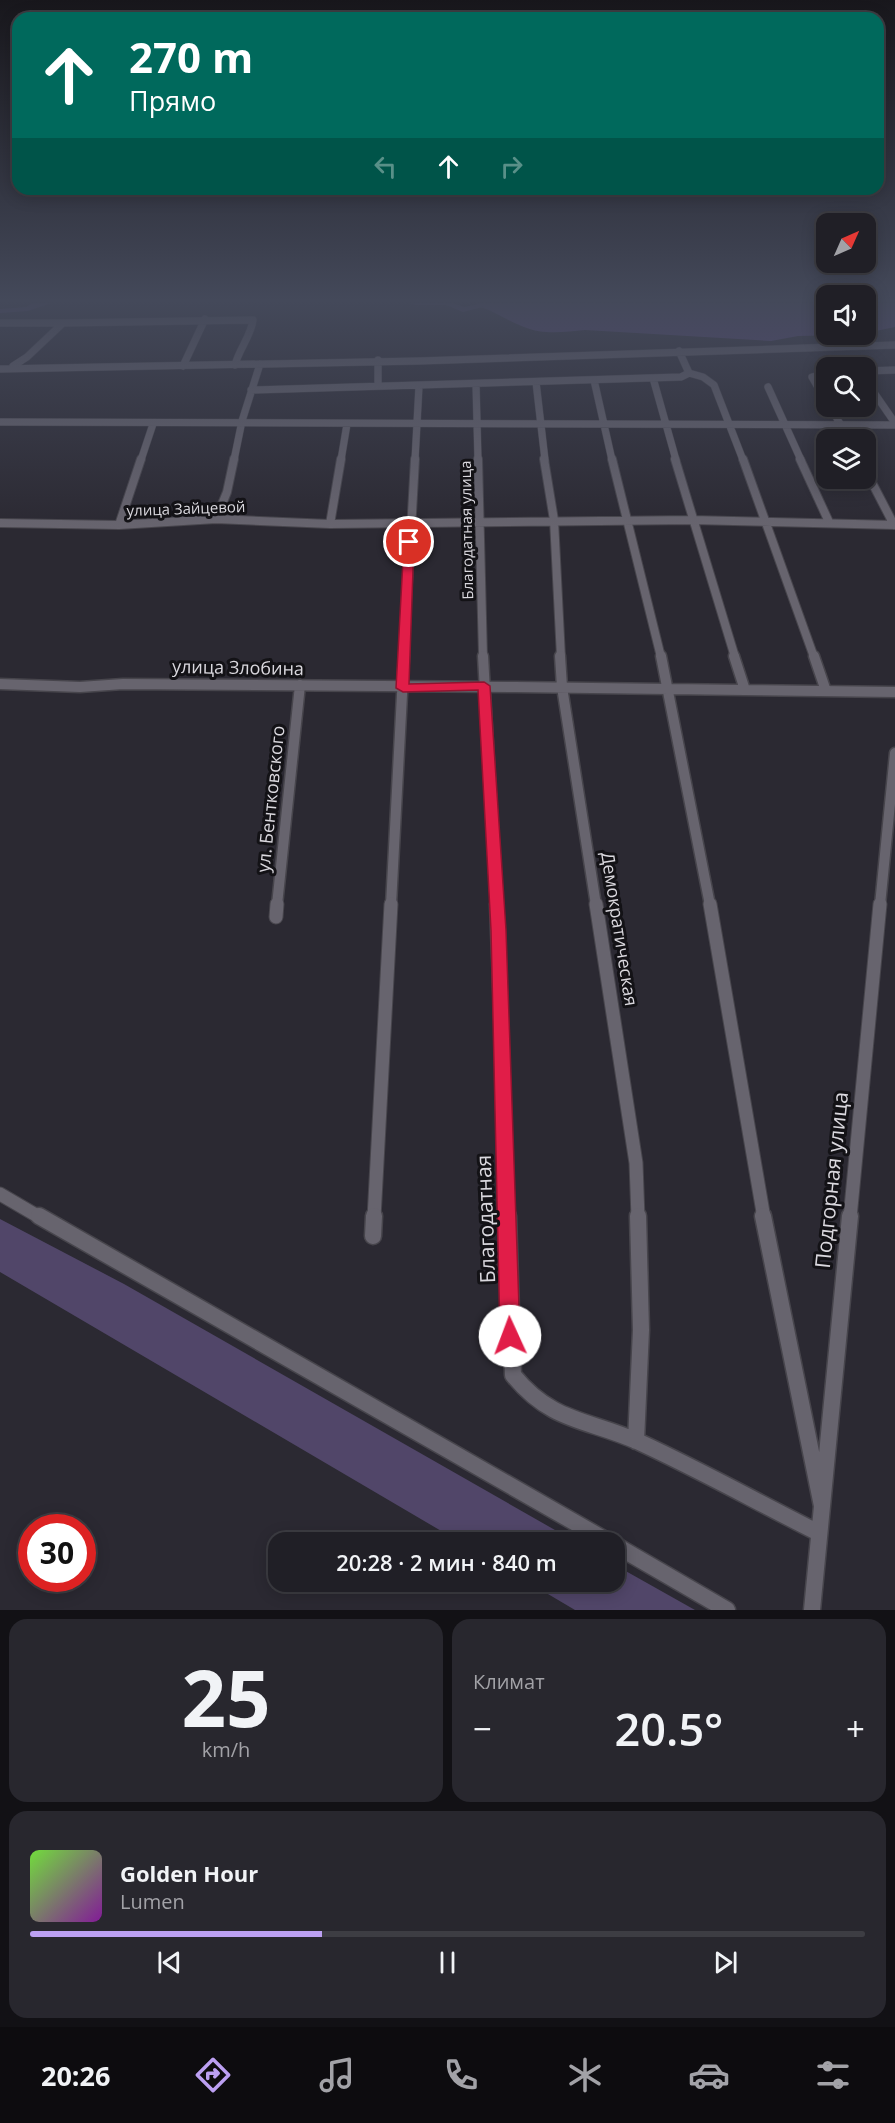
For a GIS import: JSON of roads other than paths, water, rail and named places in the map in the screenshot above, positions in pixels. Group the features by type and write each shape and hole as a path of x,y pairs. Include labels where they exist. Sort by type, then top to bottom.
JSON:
{"street":[{"path":"216,519 227,492 242,421 255,378"},
{"path":"378,378 378,386"},
{"path":"251,390 649,378"},
{"path":"653,378 692,520 745,690"},
{"path":"705,378 714,385 730,424 826,691"},
{"path":"594,380 602,424 629,520 669,689 715,932 754,1170 822,1506"},
{"name":"Демократическая","path":"536,382 539,425 554,520 562,687 636,1163 640,1330 636,1441"},
{"name":"Благодатная улица","path":"476,384 481,682 498,930"},
{"path":"374,1236 403,688 414,423 418,386"},
{"path":"768,387 783,425 829,522"},
{"path":"876,396 895,424"},
{"path":"836,417 843,429"},
{"path":"0,422 895,424"},
{"path":"119,525 153,424"},
{"path":"330,524 347,424"},
{"path":"875,489 894,525"},
{"name":"улица Зайцевой","path":"0,523 119,525 216,519 330,524 692,520 894,525"},
{"name":"улица Злобина","path":"0,684 80,687 123,684 403,688 481,682 562,687 895,692"},
{"name":"ул. Бентковского","path":"276,917 300,685"},
{"name":"Подгорная улица","path":"812,1610 895,753"},
{"name":"Благодатная","path":"498,930 513,1375 527,1395 562,1418 636,1441 819,1533"},
{"path":"0,1194 592,1532"},
{"path":"625,1551 727,1610"}]}
